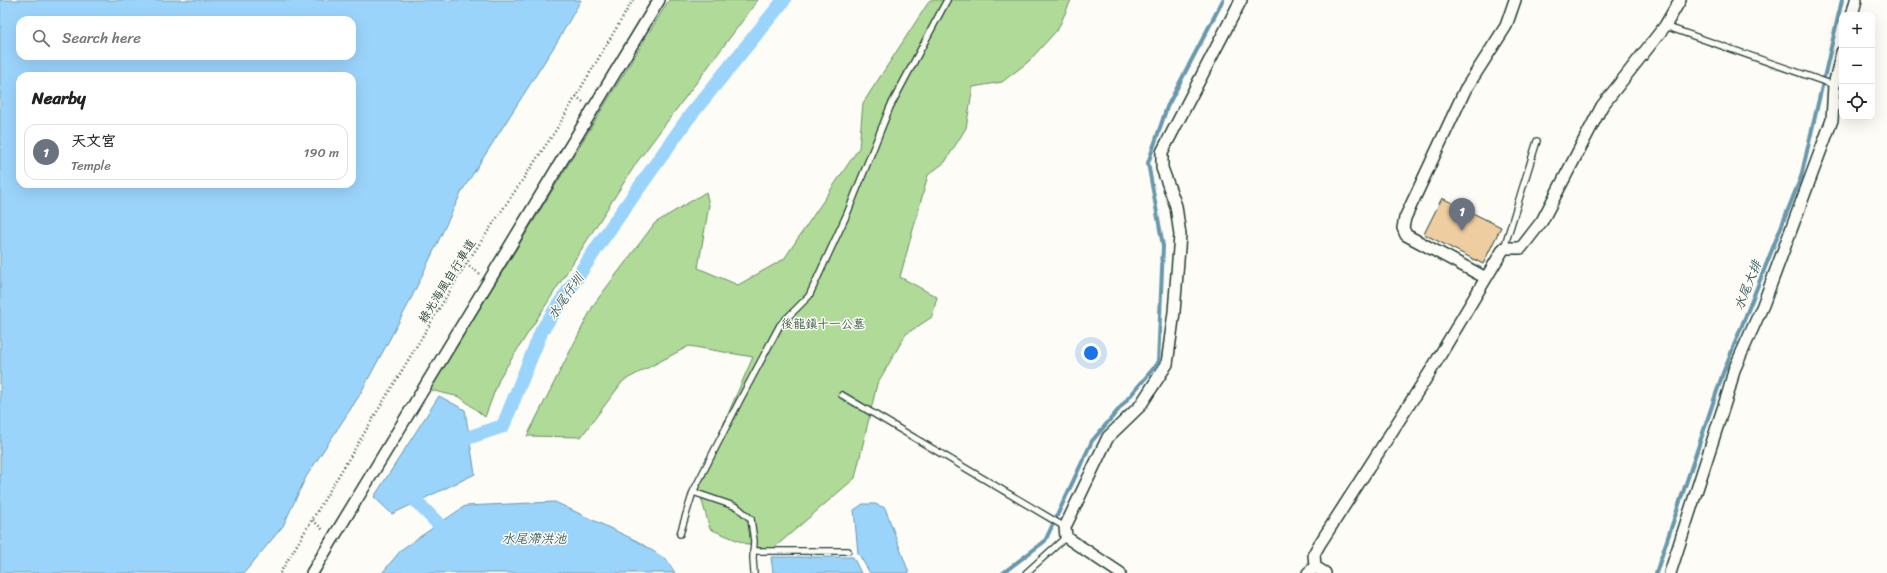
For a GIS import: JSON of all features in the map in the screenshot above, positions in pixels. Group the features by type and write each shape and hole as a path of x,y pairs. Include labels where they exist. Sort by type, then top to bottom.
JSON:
{"street":[{"path":"312,573 659,0"},
{"path":"1120,573 1064,529 1108,437 1140,406 1166,364 1174,312 1180,235 1176,206 1162,168 1162,152 1240,0"},
{"path":"1486,278 1406,235 1403,228 1405,218 1465,90 1506,26 1515,0"},
{"path":"1325,573 1312,570 1314,554 1319,545 1430,372 1504,248 1521,248 1542,221 1602,106 1665,26 1680,0"},
{"path":"1853,12 1856,0"},
{"path":"1670,573 1729,390 1734,370 1763,305 1832,120 1831,84 1839,61"}],"lane":[{"path":"680,534 693,492 780,325 808,296 847,214 890,108 947,0"},
{"path":"1665,26 1831,84"},
{"path":"1504,248 1537,141"},
{"path":"842,395 1049,517 1064,529 1026,573"},
{"path":"693,492 737,507 752,519 754,573"},
{"path":"753,551 848,551"}],"path":[{"name":"綠光海風自行車道","path":"280,573 466,264 556,130 633,0"},
{"path":"466,264 489,280"}],"green space":[{"path":"669,0 758,0 637,162 500,377 485,417 460,397 430,390"},
{"name":"後龍鎮十一公墓","path":"930,0 1071,0 1058,29 1028,62 1002,82 973,87 966,128 945,162 928,175 900,277 937,297 932,317 906,334 877,384 855,478 768,553 710,529 697,484 753,357 689,346 623,381 581,437 527,436 594,304 655,223 706,192 709,205 698,268 738,285 784,259 859,148 863,103"}],"water":[{"path":"0,0 581,0 557,42 462,191 408,305 359,396 306,477 283,526 244,573 0,573"},
{"path":"439,396 465,410 475,474 392,514 374,497"},
{"name":"水尾滯洪池","path":"555,502 637,541 667,560 675,573 382,573 402,549 465,506"},
{"path":"863,504 875,504 885,508 909,573 870,573 858,553 854,510"},
{"path":"771,557 853,557 861,573 773,573"}],"building":[{"path":"1442,198 1501,227 1483,264 1424,234"}],"waterway":[{"name":"水尾仔圳","path":"455,447 470,437 503,426 542,330 602,240 689,117 784,0"},
{"path":"1003,573 1045,541 1092,441 1158,363 1163,246 1148,163 1167,107 1223,0"},
{"name":"水尾大排","path":"1656,573 1723,373 1801,177 1842,0"},
{"name":"水尾仔圳","path":"419,484 417,502 451,537"}],"place":[{"name":"天文宮","path":"1462,231"}]}
